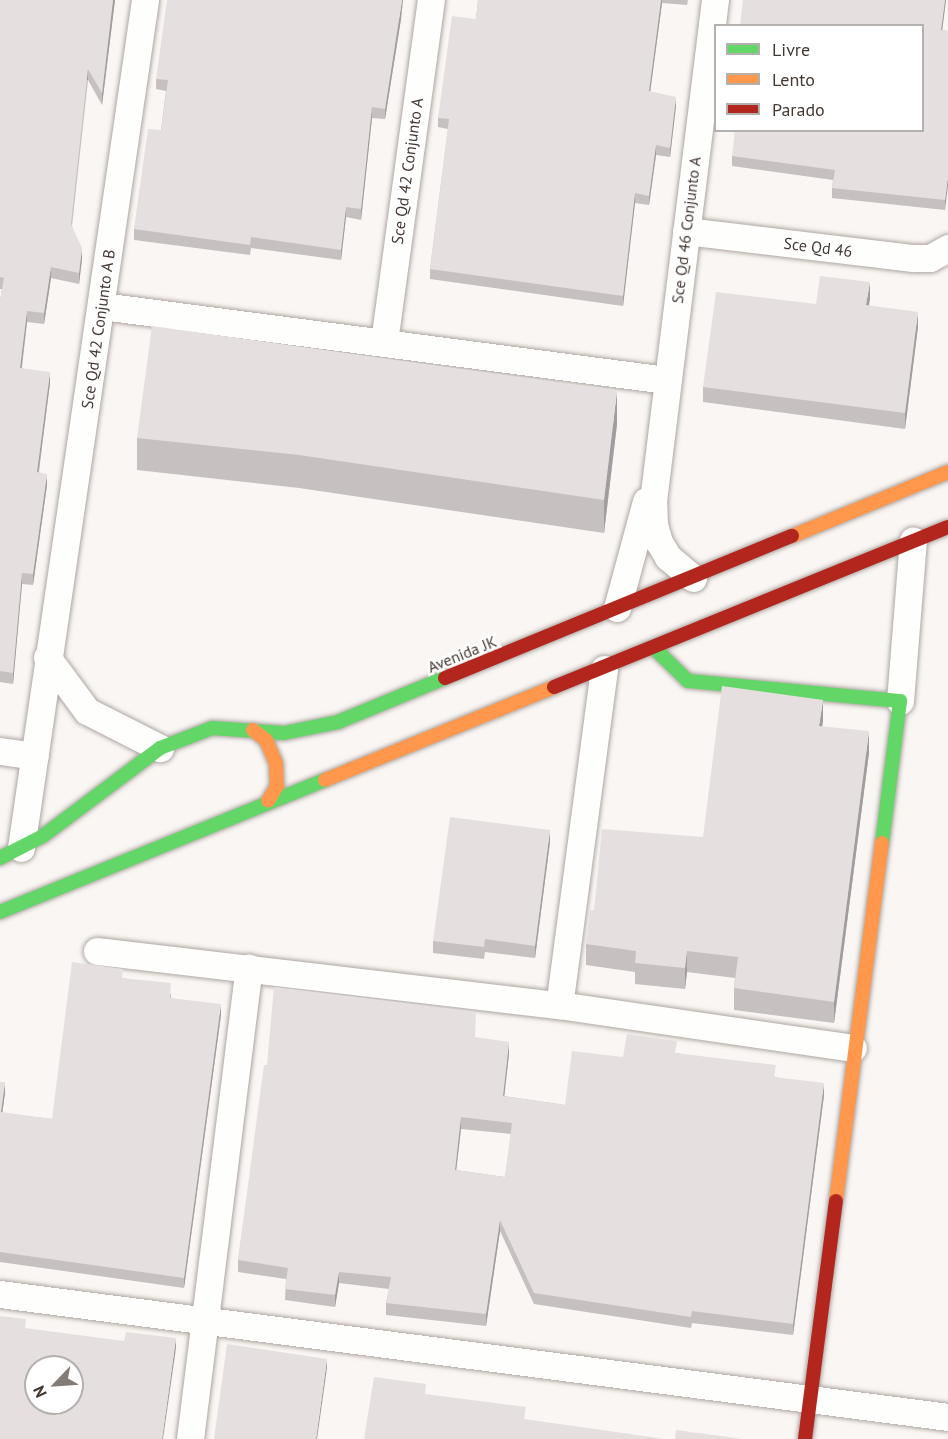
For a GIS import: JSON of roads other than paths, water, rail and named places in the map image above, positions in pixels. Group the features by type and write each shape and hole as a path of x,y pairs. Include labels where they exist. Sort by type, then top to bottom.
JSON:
{"main road":[{"name":"Avenida JK","path":"11,853 159,748 212,728 284,733 338,722 948,472"},
{"path":"0,912 268,801 604,669 948,527"},
{"path":"654,648 688,681 900,701 852,1048 805,1439"},
{"path":"253,730 266,740 276,763 277,786 268,801"}],"street":[{"name":"Sce Qd 42 Conjunto A B","path":"11,853 35,756 46,657 102,306 145,0"},
{"name":"Sce Qd 42 Conjunto A","path":"384,342 431,0"},
{"name":"Sce Qd 46 Conjunto A","path":"693,578 668,557 654,525 657,459 666,380 715,0"},
{"name":"Sce Qd 46","path":"686,231 913,258 930,258 948,248"},
{"path":"102,306 666,380"},
{"name":"Sce Qd 46 Conjunto A","path":"617,608 657,459"},
{"path":"900,701 913,542"},
{"path":"46,657 87,711 159,748"},
{"path":"559,1005 604,669"},
{"path":"0,751 35,756"},
{"path":"97,951 559,1005 852,1048"},
{"path":"190,1439 249,968"},
{"path":"0,1294 206,1318 948,1416"}]}
